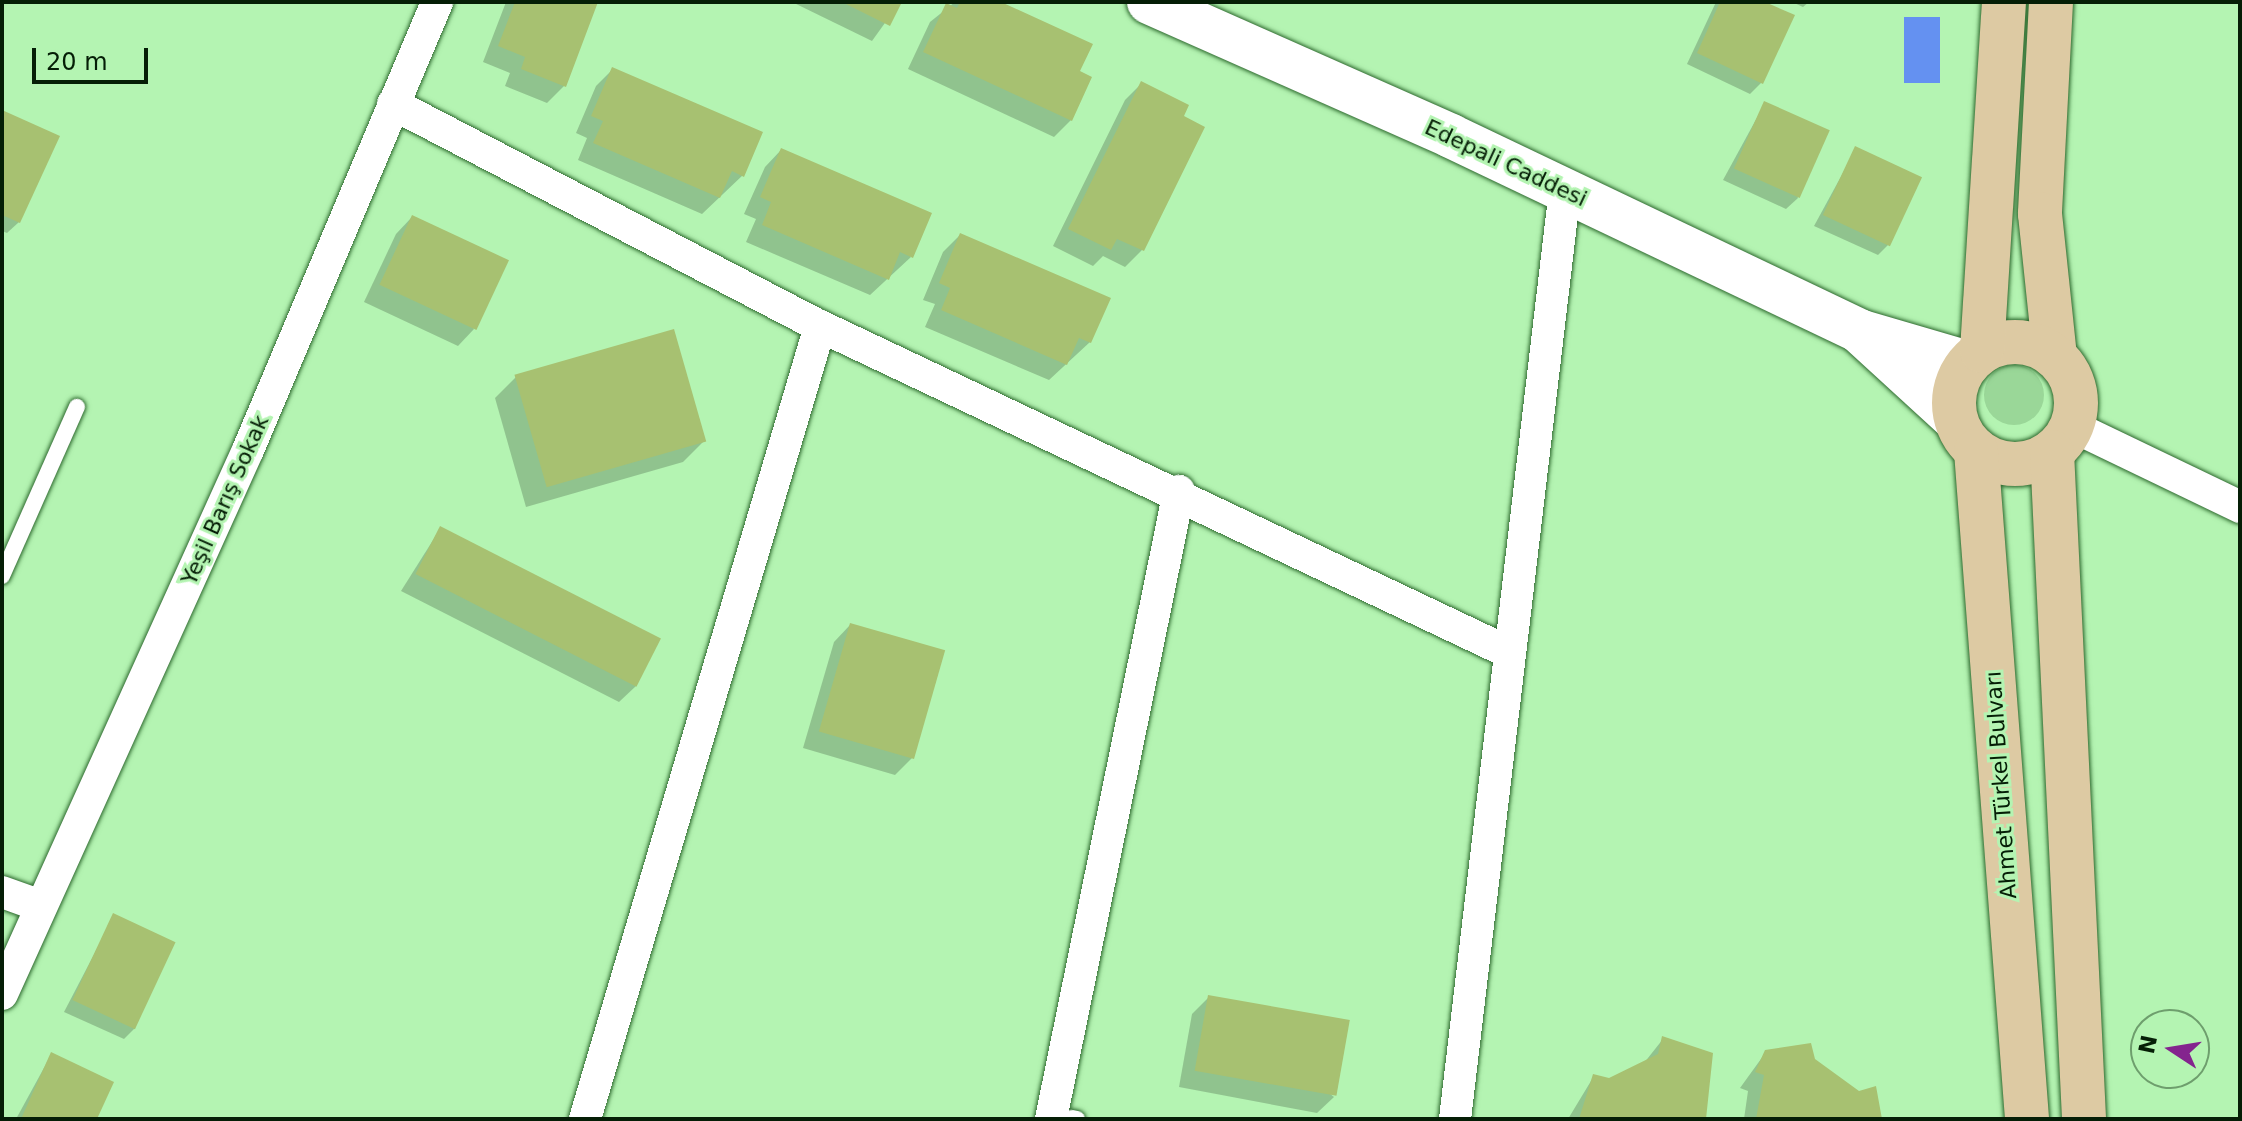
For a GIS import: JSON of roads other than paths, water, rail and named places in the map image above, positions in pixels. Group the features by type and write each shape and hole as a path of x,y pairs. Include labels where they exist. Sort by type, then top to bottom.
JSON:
{"main road":[{"name":"Edepali Caddesi","path":"1149,2 1565,190 1859,331"},
{"path":"1965,435 1953,399 1975,357 2004,2"},
{"path":"2051,2 2040,214 2055,356 2075,389 2062,439 2084,1119"},
{"path":"1859,331 1975,357 2020,341 2055,356"},
{"path":"1859,331 1965,435 2014,466 2062,439"},
{"name":"Ahmet Türkel Bulvarı","path":"1965,435 2027,1119"}],"street":[{"name":"Yeşil Barış Sokak","path":"2,994 248,450 437,2"},
{"path":"393,104 820,326 1179,491 1508,652"},
{"path":"1455,1119 1565,190"},
{"path":"585,1119 820,326"},
{"path":"2062,439 2240,507"},
{"path":"1051,1119 1179,491"},
{"path":"2,892 41,906"}],"lane":[{"path":"2,576 77,407"}],"water":[{"path":"1904,17 1940,17 1940,83 1904,83"}]}
